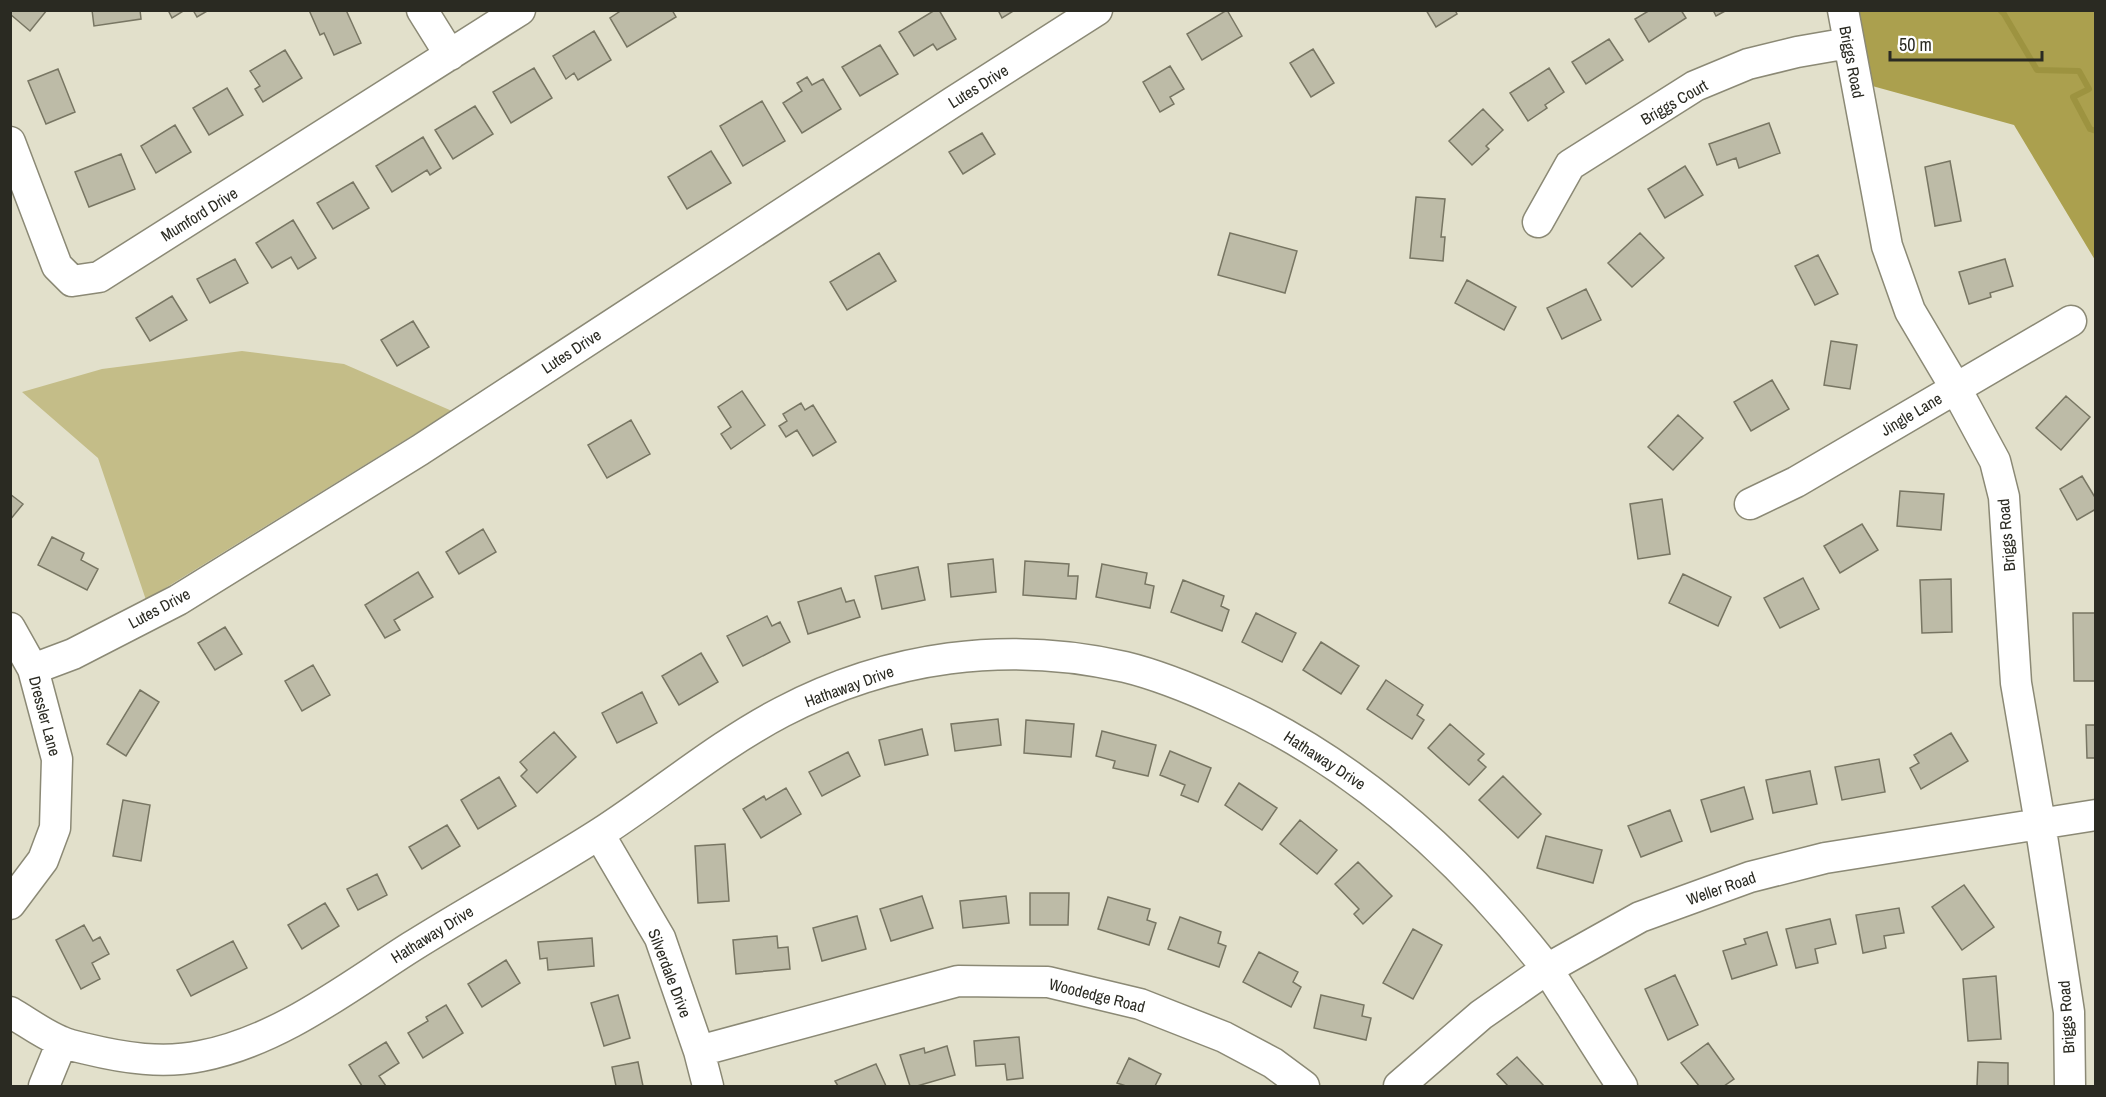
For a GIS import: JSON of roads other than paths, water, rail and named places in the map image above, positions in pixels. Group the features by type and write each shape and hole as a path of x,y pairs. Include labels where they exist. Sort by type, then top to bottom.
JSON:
{"street":[{"path":"422,10 450,55 520,10"},
{"name":"Lutes Drive","path":"33,669 73,654 188,594 420,450 1097,10"},
{"name":"Briggs Road","path":"1843,10 1887,246 1910,311 1955,387 1995,462 2004,497 2016,683 2069,1012 2070,1086"},
{"name":"Briggs Court","path":"1538,222 1570,165 1695,86 1748,64 1849,43"},
{"name":"Mumford Drive","path":"10,142 57,266 72,281 99,277 450,55"},
{"name":"Jingle Lane","path":"1750,504 1796,482 2071,321"},
{"name":"Dressler Lane","path":"10,628 33,669 57,759 55,828 43,860 10,904"},
{"name":"Hathaway Drive","path":"10,1012 62,1042 122,1057 159,1059 196,1057 234,1048 300,1018 461,915 599,834 725,746 783,711 837,688 891,670 941,658 991,653 1060,656 1127,667 1190,688 1258,718 1325,757 1370,789 1466,875 1547,969 1622,1086"},
{"name":"Weller Road","path":"1399,1086 1481,1014 1547,969 1640,917 1750,877 1825,858 2096,815"},
{"name":"Silverdale Drive","path":"599,834 660,938 699,1051 708,1086"},
{"name":"Woodedge Road","path":"699,1051 958,981 1048,982 1140,1004 1224,1037 1273,1063 1304,1086"},
{"path":"44,1086 62,1042"}],"waterway":[{"path":"2000,10 2037,70 2079,71 2089,89 2073,97 2090,129 2096,131"}]}
